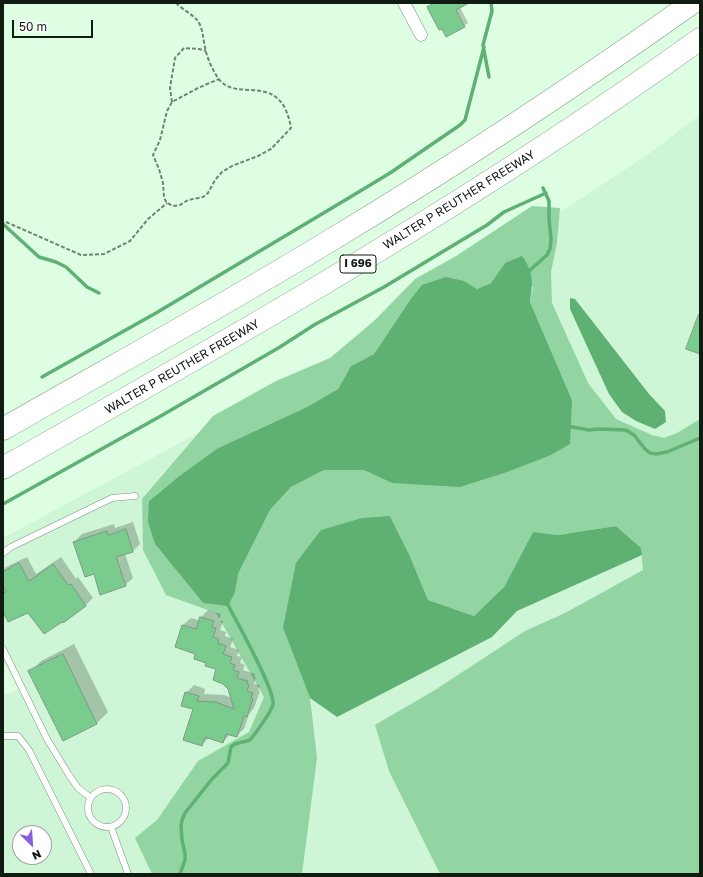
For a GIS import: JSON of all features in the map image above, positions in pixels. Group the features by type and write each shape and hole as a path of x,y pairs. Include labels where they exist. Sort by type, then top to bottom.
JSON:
{"highway":[{"name":"I 696","path":"3,429 227,302 332,240 536,110 692,3"},
{"name":"WALTER P REUTHER FREEWAY","path":"3,468 241,333 439,214 538,150 700,39"}],"street":[{"path":"404,3 421,35"}],"lane":[{"path":"3,553 11,547 112,498 134,496"},
{"path":"3,650 51,745 78,788 91,798"},
{"path":"3,736 18,736 28,750 91,874"},
{"path":"106,789 112,789 122,796 126,807 126,813 123,819 119,824 111,827 100,826 94,823 88,811 88,804 91,798 94,794 106,789"},
{"path":"111,827 128,874"}],"path":[{"path":"176,3 198,20 206,52 219,79 228,86 238,89 270,92 280,100 290,122 291,128 271,149 222,172 215,180 208,193 203,197 188,200 180,205 173,206 167,203 164,198 160,169 153,155 160,140 167,111 172,102 219,79"},
{"path":"172,102 170,88 175,58 184,48 199,49 206,52"},
{"path":"6,222 81,255 104,254 130,241 148,219 167,203"},
{"path":"3,696 3,708"}],"shaded area":[{"path":"700,115 700,874 3,874 3,696 18,689 3,661 3,538 288,385 521,238 647,155"},
{"path":"532,206 560,208 557,243 551,272 552,303 588,383 616,419 652,435 664,438 677,433 700,419 700,874 440,874 389,771 375,725 435,690 525,631 565,613 643,570 641,548 616,526 558,535 533,532 504,587 474,616 428,600 409,554 390,516 283,628 310,698 317,758 302,874 152,874 135,838 157,820 198,761 249,732 264,697 216,613 166,595 143,550 142,499 213,416 276,381 330,358 374,321 415,279 456,256","holes":["505,263 533,287 530,302 572,400 392,483 365,470 324,470 291,487 270,510 238,574 203,603 155,544 149,501 178,477 218,448 307,407 338,389 351,366 374,354 410,300 464,281 477,289 491,283"]},
{"path":"522,256 529,268 532,278 530,302 572,400 570,444 551,455 507,472 460,487 392,483 364,470 324,470 291,487 270,510 238,574 235,592 228,606 203,603 155,544 148,522 149,501 178,477 218,448 307,407 338,389 351,366 374,354 410,300 422,285 446,277 464,281 477,289 491,283 505,263"},
{"path":"570,298 575,299 649,394 665,411 666,422 655,429 636,421 622,412 609,394 570,309"},
{"path":"390,516 409,554 428,600 474,616 504,587 533,532 558,535 616,526 641,548 642,555 517,611 492,637 337,717 310,698 283,628 296,563 321,530 362,518"}],"building":[{"path":"435,3 469,3 456,10 465,27 446,37 442,29 439,30 427,7"},
{"path":"700,314 700,354 686,349"},
{"path":"126,529 133,552 116,557 126,586 100,595 94,574 85,577 73,542 107,531 108,535"},
{"path":"19,563 29,581 53,564 68,585 71,584 86,606 63,623 62,622 44,634 28,613 8,622 3,612 3,593 6,592 3,586 3,572"},
{"path":"200,617 214,621 212,627 216,628 213,637 219,639 218,643 226,646 223,654 232,657 230,663 235,665 233,670 239,672 237,678 248,681 247,684 249,685 247,691 253,693 251,698 253,699 247,717 244,716 237,737 226,734 223,743 205,737 202,746 183,740 193,709 181,706 185,692 199,696 197,701 216,702 234,709 228,689 223,684 213,680 216,669 205,666 206,663 194,659 195,654 175,647 182,625 196,629"},
{"path":"63,654 97,724 63,741 28,671"}],"waterway":[{"path":"489,77 483,45 492,11 491,3"},
{"path":"42,377 156,313 347,199 390,173 460,125 465,120 484,47"},
{"path":"529,271 547,255 550,249 551,239 549,201 543,188"},
{"path":"3,504 159,417 280,347 314,325 384,287 487,225 504,212 546,193"},
{"path":"3,224 39,257 56,262 66,267 87,287 99,293"},
{"path":"567,426 589,430 626,430 634,435 645,449 650,453 656,454 667,452 700,438"},
{"path":"180,874 185,860 181,826 185,813 212,779 228,763 231,747 235,744 250,740 267,717 273,704 268,684 226,601"}]}
